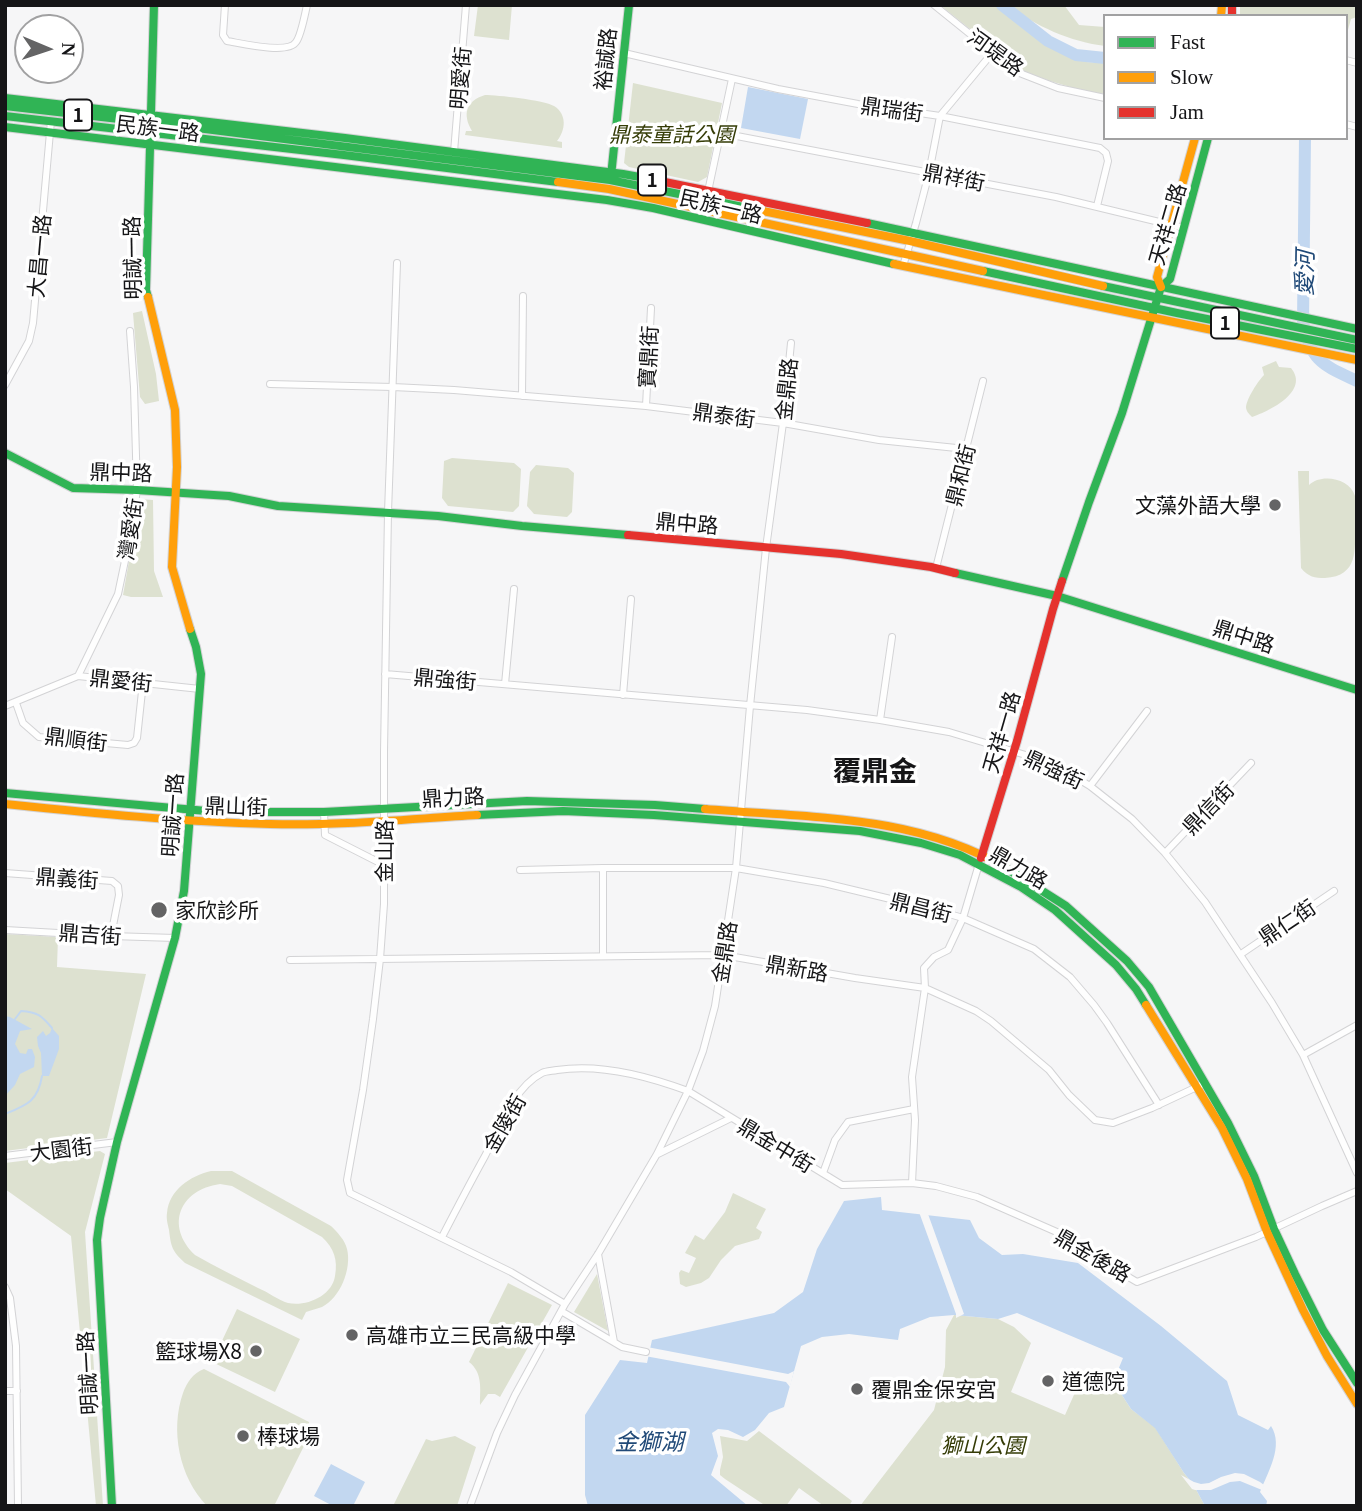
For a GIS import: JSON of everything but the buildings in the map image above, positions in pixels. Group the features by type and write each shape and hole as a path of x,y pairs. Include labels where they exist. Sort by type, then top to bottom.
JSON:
{"street":[{"name":"明誠一路","path":"112,1506 97,1240 117,1142 175,938 184,891 201,674 196,647 172,567 177,467 175,410 146,290 154,5"},
{"path":"225,5 223,35 227,41 256,47 283,48 296,43 307,5"},
{"name":"明愛街","path":"454,152 466,5"},
{"name":"裕誠路","path":"607,200 629,5"},
{"name":"河堤路","path":"934,5 1017,72 1058,88 1103,98"},
{"path":"903,266 929,173 940,116 993,52"},
{"name":"鼎瑞街","path":"624,53 733,79 1100,148 1106,153 1108,161 1097,206"},
{"path":"706,201 733,79"},
{"name":"民族一路","path":"5,98 260,136 708,191 798,208 1158,298 1286,326"},
{"name":"民族一路","path":"5,106 151,119"},
{"name":"民族一路","path":"5,116 151,134 260,136 454,152 610,180 706,201 912,237 1287,314"},
{"name":"大昌一路","path":"5,385 29,341 33,323 51,121"},
{"name":"民族一路","path":"5,127 607,200 1152,318 1296,342"},
{"name":"鼎祥街","path":"721,133 1097,206 1184,228"},
{"path":"257,158 260,136"},
{"name":"天祥二路","path":"1194,140 1157,276 1161,287 1170,279 1207,140"},
{"name":"民族一路","path":"610,180 906,254 1072,289 1296,342"},
{"name":"金山路","path":"397,263 388,512 384,904 380,959 363,1090 347,1180 350,1193 511,1272 622,1347 646,1352"},
{"name":"天祥一路","path":"912,1183 915,1120 912,1077 925,988 925,966 934,957 948,950 964,919 1057,596 1122,413 1161,287"},
{"path":"522,396 523,296"},
{"name":"寶鼎街","path":"646,406 651,308"},
{"path":"1286,326 1287,314"},
{"name":"1","path":"1287,314 1357,329"},
{"name":"1","path":"1286,326 1357,340"},
{"name":"灣愛街","path":"78,676 118,594 130,537 136,490 130,331"},
{"name":"金鼎路","path":"470,1506 497,1433 515,1395 563,1307 657,1154 688,1091 703,1051 715,1006 736,868 766,548 791,342"},
{"name":"1","path":"1296,342 1357,360"},
{"name":"1","path":"1318,347 1357,349"},
{"name":"鼎和街","path":"936,569 984,381"},
{"name":"鼎泰街","path":"270,384 393,387 646,406 783,423 879,440 966,449"},
{"name":"鼎中路","path":"5,453 72,488 229,496 278,506 438,516 841,554 936,569 1057,596 1357,690"},
{"name":"鼎強街","path":"505,684 514,589"},
{"path":"623,695 631,599"},
{"path":"880,720 892,637"},
{"name":"鼎強街","path":"385,674 807,710 934,728 1039,759 1090,786 1132,819 1165,853 1205,902 1241,954 1303,1055 1357,1173"},
{"name":"鼎愛街","path":"5,706 78,676 200,689"},
{"name":"鼎順街","path":"16,703 23,723 38,737 128,745 134,743 137,738 143,682"},
{"path":"1090,786 1147,711"},
{"name":"鼎信街","path":"1165,853 1251,763"},
{"name":"鼎山街","path":"5,793 231,813 384,808"},
{"path":"62,810 63,798"},
{"name":"鼎力路","path":"384,808 497,801 563,801 820,816 866,822 955,843 982,854 1038,887 1066,906 1127,961 1149,987 1202,1085 1271,1231 1315,1334 1357,1404"},
{"name":"鼎山街","path":"5,804 189,821 263,824 325,824 383,819"},
{"name":"鼎力路","path":"383,819 494,812 563,811 654,815 860,831 921,843 960,855 1021,887 1055,910 1116,965 1141,996 1202,1085"},
{"path":"324,812 325,835 384,865"},
{"path":"603,868 603,956"},
{"name":"鼎昌街","path":"520,870 736,868 824,883 964,919 1034,949 1070,977 1107,1023 1159,1105"},
{"name":"鼎義街","path":"5,873 112,881 118,886 119,894 111,936"},
{"name":"鼎仁街","path":"1241,954 1334,891"},
{"name":"鼎吉街","path":"5,930 175,938"},
{"name":"鼎新路","path":"290,960 723,955 925,988 976,1011 991,1021 1049,1070 1069,1095 1095,1120 1113,1123 1202,1085"},
{"path":"1303,1055 1357,1025"},
{"name":"金陵街","path":"442,1237 505,1115 527,1084 543,1073 567,1068 620,1071 688,1091"},
{"name":"鼎金中街","path":"688,1091 823,1173 835,1140 848,1122 914,1109"},
{"name":"鼎金中街","path":"657,1154 732,1118"},
{"name":"大園街","path":"5,1156 117,1142"},
{"name":"鼎金後路","path":"823,1173 842,1185 912,1183 936,1186 976,1197 1059,1233 1137,1282 1271,1231 1357,1191"},
{"name":"鼎力路","path":"1271,1231 1323,1330 1357,1383"},
{"path":"598,1254 614,1342"},
{"path":"5,1287 10,1298 16,1346 18,1506"},
{"path":"5,1391 17,1391"}],"green space":[{"path":"478,5 512,5 509,40 474,36"},
{"path":"940,5 995,5 1044,44 1086,62 1103,63 1103,94 1084,91 1021,70"},
{"path":"1008,5 1064,5 1079,25 1103,27 1103,46 1079,41 1030,20"},
{"path":"1240,5 1357,5 1357,17 1351,19 1348,30 1348,14 1240,14"},
{"name":"鼎泰童話公園","path":"633,83 722,103 707,177 698,182 629,167 624,163"},
{"path":"485,95 531,100 554,106 563,118 563,127 557,141 562,142 562,148 465,135 466,131 472,131 467,119 470,105"},
{"path":"142,311 159,401 145,404 140,397 133,313"},
{"path":"1276,361 1279,367 1291,368 1296,376 1292,392 1277,405 1252,417 1246,407 1248,399 1264,375 1262,367"},
{"path":"452,458 514,463 521,469 519,506 513,512 448,506 442,498 444,461"},
{"path":"536,465 568,468 574,473 572,512 567,517 534,514 527,506 530,472"},
{"path":"1298,471 1309,471 1309,485 1321,479 1335,479 1347,485 1355,496 1353,560 1344,572 1336,576 1315,577 1301,568"},
{"path":"140,499 153,500 154,571 163,597 123,595"},
{"path":"5,934 58,937 57,967 146,974 107,1138 5,1151"},
{"path":"100,1151 105,1154 85,1232 103,1506 96,1506 71,1236 5,1189 5,1163"},
{"path":"232,1171 331,1226 344,1242 348,1257 346,1274 334,1297 322,1307 306,1312 302,1320 185,1263 172,1245 167,1217 169,1205 182,1185 203,1173","holes":["220,1184 232,1186 326,1241 334,1255 336,1270 333,1283 324,1294 303,1303 288,1303 195,1255 180,1233 179,1221 186,1201 206,1188"]},
{"path":"733,1193 766,1209 756,1228 762,1232 759,1239 735,1246 709,1278 701,1283 686,1287 680,1284 679,1273 681,1270 689,1273 696,1258 685,1253 695,1235 704,1240 725,1212"},
{"path":"597,1274 608,1331 574,1312"},
{"path":"508,1283 552,1305 500,1397 488,1394 480,1405 479,1376 469,1362"},
{"name":"籃球場X8","path":"237,1309 300,1339 275,1392 212,1362"},
{"name":"獅山公園","path":"954,1315 998,1319 1014,1327 1031,1343 1011,1392 1065,1415 1085,1370 1104,1377 1116,1386 1131,1409 1155,1427 1205,1506 860,1506 934,1410 945,1367 946,1330"},
{"name":"棒球場","path":"204,1369 309,1422 308,1438 274,1506 207,1506 190,1481 180,1452 177,1422 183,1393 189,1382"},
{"path":"759,1431 852,1501 849,1506 824,1506 799,1488 786,1506 766,1506 720,1475 723,1457 720,1436 747,1441"},
{"path":"455,1436 476,1447 457,1506 393,1506 426,1439 432,1441"}],"water":[{"path":"748,87 808,99 800,139 741,128"},
{"path":"5,1016 32,1029 20,1031 15,1044 20,1053 26,1054 28,1049 32,1049 35,1057 34,1067 20,1074 5,1096"},
{"path":"52,1028 59,1036 59,1049 49,1076 42,1076 37,1037 43,1031 46,1036"},
{"name":"金獅湖","path":"881,1197 882,1210 970,1220 979,1238 1002,1255 1023,1254 1078,1263 1161,1326 1227,1381 1238,1415 1268,1430 1271,1426 1275,1434 1275,1450 1260,1492 1267,1501 1266,1506 1205,1506 1155,1428 1131,1409 1116,1386 1116,1375 1123,1358 1017,1313 998,1319 954,1315 930,1317 900,1329 898,1340 849,1334 822,1337 801,1346 784,1407 769,1413 755,1430 743,1437 728,1430 718,1429 712,1433 718,1456 711,1475 748,1506 588,1506 585,1495 585,1415 620,1360 647,1363 652,1340 774,1313 803,1292 817,1249 844,1201"},
{"path":"331,1464 365,1482 353,1506 333,1506 314,1496"}],"pier":[{"path":"919,1212 928,1214 964,1314 956,1318 956,1314"},
{"path":"647,1347 788,1374 794,1371 790,1387 786,1382 645,1356"},
{"path":"1235,1473 1244,1474 1260,1482 1264,1485 1262,1490 1240,1481 1211,1490 1195,1490 1181,1475 1201,1484"}],"waterway":[{"name":"愛河","path":"1002,5 1048,41 1076,55 1103,58"},
{"name":"愛河","path":"1305,140 1303,322 1310,346 1320,360 1335,371 1357,381"},
{"path":"15,1019 21,1011 32,1012 52,1028"},
{"path":"5,1114 20,1108 34,1097 42,1076"}],"traffic: fast":[{"path":"148,297 146,290 154,5"},
{"path":"611,176 629,5"},
{"path":"5,98 345,138 645,178"},
{"path":"5,106 610,180 748,208"},
{"path":"5,116 558,182"},
{"path":"5,127 607,200 653,208 894,264"},
{"path":"1161,287 1170,279 1207,140"},
{"path":"867,223 1357,329"},
{"path":"983,271 1357,349"},
{"path":"1103,286 1357,340"},
{"path":"1062,581 1122,413 1161,287"},
{"path":"5,453 73,488 229,496 278,506 438,516 628,535"},
{"path":"955,573 1057,596 1357,690"},
{"path":"112,1506 97,1240 117,1142 175,938 184,891 201,674 190,629"},
{"path":"5,793 218,812 324,812 527,801 705,809"},
{"path":"477,815 563,811 654,815 860,831 921,843 960,855 1021,887 1055,910 1116,965 1146,1005"},
{"path":"1006,868 1066,906 1127,961 1149,987 1228,1123 1254,1176 1295,1274 1323,1330 1357,1383"}],"traffic: slow":[{"path":"1221,14 1222,5"},
{"path":"1161,287 1157,277 1194,140"},
{"path":"558,182 609,189 983,271"},
{"path":"748,208 910,241 1103,286"},
{"path":"894,264 1357,360"},
{"path":"148,297 175,410 177,467 172,567 190,629"},
{"path":"5,804 170,819 270,824 348,823 477,815"},
{"path":"705,809 821,817 897,828 935,837 971,850 1006,868"},
{"path":"1146,1005 1222,1128 1247,1179 1267,1232 1303,1310 1327,1356 1357,1404"}],"traffic: jam":[{"path":"1232,5 1232,14"},
{"path":"645,178 867,223"},
{"path":"628,535 841,554 955,573"},
{"path":"981,858 1062,581"}],"place":[{"name":"文藻外語大學","path":"1275,505"},
{"name":"家欣診所","path":"159,910"},
{"name":"高雄市立三民高級中學","path":"352,1335"},
{"name":"籃球場X8","path":"256,1351"},
{"name":"道德院","path":"1048,1381"},
{"name":"覆鼎金保安宮","path":"857,1389"},
{"name":"棒球場","path":"243,1436"}],"district":[{"name":"覆鼎金","path":"875,770"}]}
